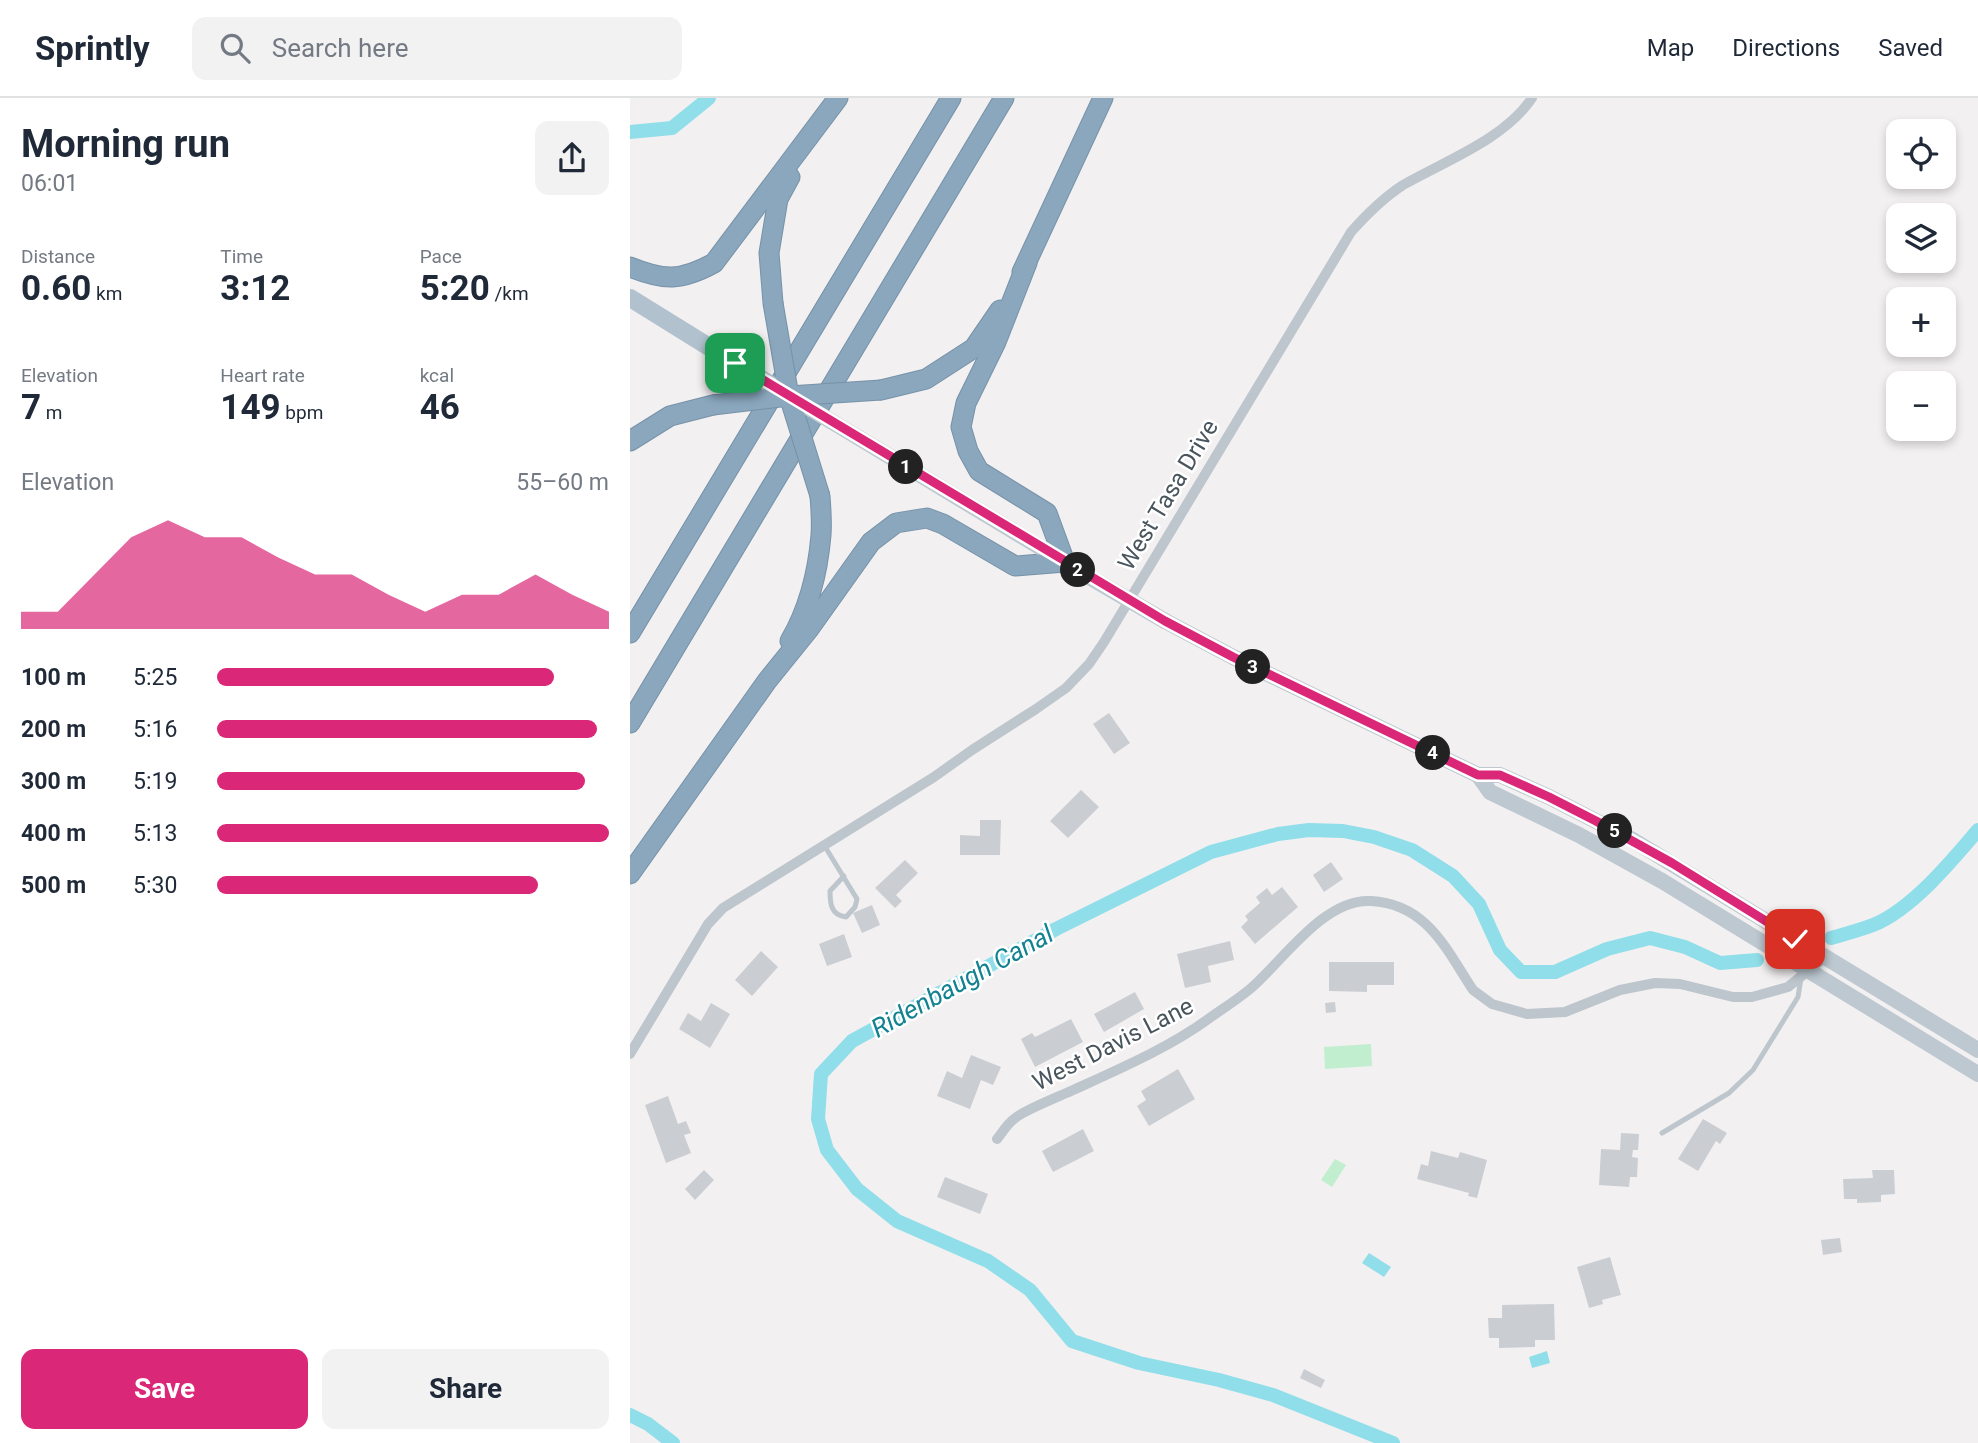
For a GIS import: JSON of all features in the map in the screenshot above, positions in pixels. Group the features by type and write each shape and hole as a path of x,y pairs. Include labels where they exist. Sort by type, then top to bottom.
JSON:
{"highway":[{"path":"630,267 670,278 694,274 714,263 838,98"},
{"path":"630,633 951,98"},
{"path":"630,723 1004,98"},
{"path":"630,874 767,681 810,629 871,542 896,523 926,518 943,524 1015,566 1065,562 1047,513 979,471 968,451 961,427 966,402 996,342 1027,263 1103,98"},
{"path":"767,681 797,628 814,580 821,534 820,496 789,396 773,303 769,253 778,200 824,118"},
{"path":"630,440 670,416 713,405 789,396 881,390 926,379 974,348 1027,263"}],"main road":[{"path":"630,298 1165,621 1233,657 1478,775 1500,775 1596,821 1672,863 1978,1050"},
{"path":"1478,775 1490,792 1662,881 1784,956 1805,974 1978,1074"}],"street":[{"name":"West Tasa Drive","path":"630,1054 708,924 723,908 934,778 1066,688 1089,664 1351,232 1371,209 1401,187 1486,139 1512,121 1532,98"},
{"name":"West Davis Lane","path":"997,1139 1015,1117 1112,1073 1196,1028 1251,988 1310,928 1340,907 1368,900 1404,908 1419,916 1480,997 1492,1004 1527,1014 1565,1012 1619,990 1655,983 1680,984 1733,997 1752,997 1788,987 1805,974 1822,955"}],"lane":[{"path":"824,845 844,876 857,899 855,907 846,916 839,916 830,901 830,891 844,876"},
{"path":"1662,1133 1729,1093 1754,1070 1798,997 1805,974"}],"green space":[{"path":"1371,1044 1372,1066 1325,1069 1324,1047"},
{"path":"1335,1159 1346,1165 1332,1187 1321,1180"}],"water":[{"path":"1369,1253 1391,1267 1384,1277 1362,1263"},
{"path":"1547,1351 1550,1363 1532,1368 1529,1357"}],"building":[{"path":"1109,713 1130,743 1114,754 1093,724"},
{"path":"1081,790 1099,807 1068,838 1050,821"},
{"path":"980,820 1001,820 1000,855 960,855 960,835 980,836"},
{"path":"905,860 918,873 896,895 902,901 895,908 875,888"},
{"path":"1331,862 1343,879 1324,892 1313,875"},
{"path":"1282,887 1298,907 1255,944 1241,927 1248,920 1245,916 1260,903 1256,897 1267,888 1272,895"},
{"path":"872,905 880,925 862,933 853,913"},
{"path":"844,934 852,957 827,966 819,944"},
{"path":"1230,941 1234,960 1208,966 1211,982 1185,988 1177,954"},
{"path":"761,951 778,967 752,996 735,980"},
{"path":"1329,962 1394,962 1394,985 1367,985 1367,992 1329,991"},
{"path":"1135,992 1144,1009 1104,1032 1094,1014"},
{"path":"1335,1002 1336,1012 1326,1013 1325,1003"},
{"path":"711,1003 730,1014 710,1048 679,1029 688,1013 701,1021"},
{"path":"1071,1019 1083,1042 1035,1067 1021,1039 1032,1033 1035,1037"},
{"path":"971,1055 1001,1067 993,1085 981,1080 970,1109 937,1096 947,1071 962,1078"},
{"path":"1178,1069 1195,1099 1149,1126 1137,1106 1146,1100 1141,1091"},
{"path":"668,1096 678,1124 686,1121 691,1133 684,1135 691,1153 666,1163 645,1105"},
{"path":"1703,1119 1727,1133 1720,1144 1716,1141 1698,1171 1678,1159"},
{"path":"1083,1129 1094,1151 1053,1172 1042,1151"},
{"path":"1621,1133 1639,1134 1638,1150 1633,1150 1632,1157 1638,1158 1637,1177 1630,1177 1629,1187 1599,1185 1601,1149 1620,1150"},
{"path":"1431,1151 1458,1158 1460,1152 1487,1160 1477,1198 1468,1196 1469,1193 1417,1179 1421,1164 1428,1166"},
{"path":"704,1170 714,1180 695,1200 685,1189"},
{"path":"1872,1170 1894,1170 1895,1194 1881,1195 1881,1202 1857,1203 1857,1199 1844,1199 1843,1179 1873,1178"},
{"path":"945,1177 988,1194 980,1214 937,1197"},
{"path":"1840,1238 1842,1252 1823,1255 1821,1240"},
{"path":"1610,1257 1621,1295 1602,1300 1603,1304 1589,1308 1577,1267"},
{"path":"1554,1304 1555,1340 1535,1340 1535,1347 1499,1348 1499,1338 1489,1338 1488,1318 1502,1318 1502,1305"},
{"path":"1304,1369 1325,1380 1321,1388 1300,1378"}],"waterway":[{"path":"630,132 672,128 709,98"},
{"name":"Ridenbaugh Canal","path":"1393,1443 1273,1395 1139,1363 1072,1341 1030,1290 988,1261 897,1221 857,1189 827,1150 818,1119 821,1074 852,1041 1056,929 1211,852 1278,834 1309,830 1343,831 1374,837 1412,850 1453,876 1479,904 1500,950 1521,972 1555,972 1607,949 1650,938 1685,947 1720,963 1757,960"},
{"name":"Ridenbaugh Canal","path":"1831,938 1873,925 1902,908 1930,884 1978,830"},
{"name":"Ridenbaugh Canal","path":"630,1415 648,1424 673,1443"}],"route":[{"path":"735,363 1165,621 1233,657 1478,775 1500,775 1549,797 1631,839 1795,939"}]}
